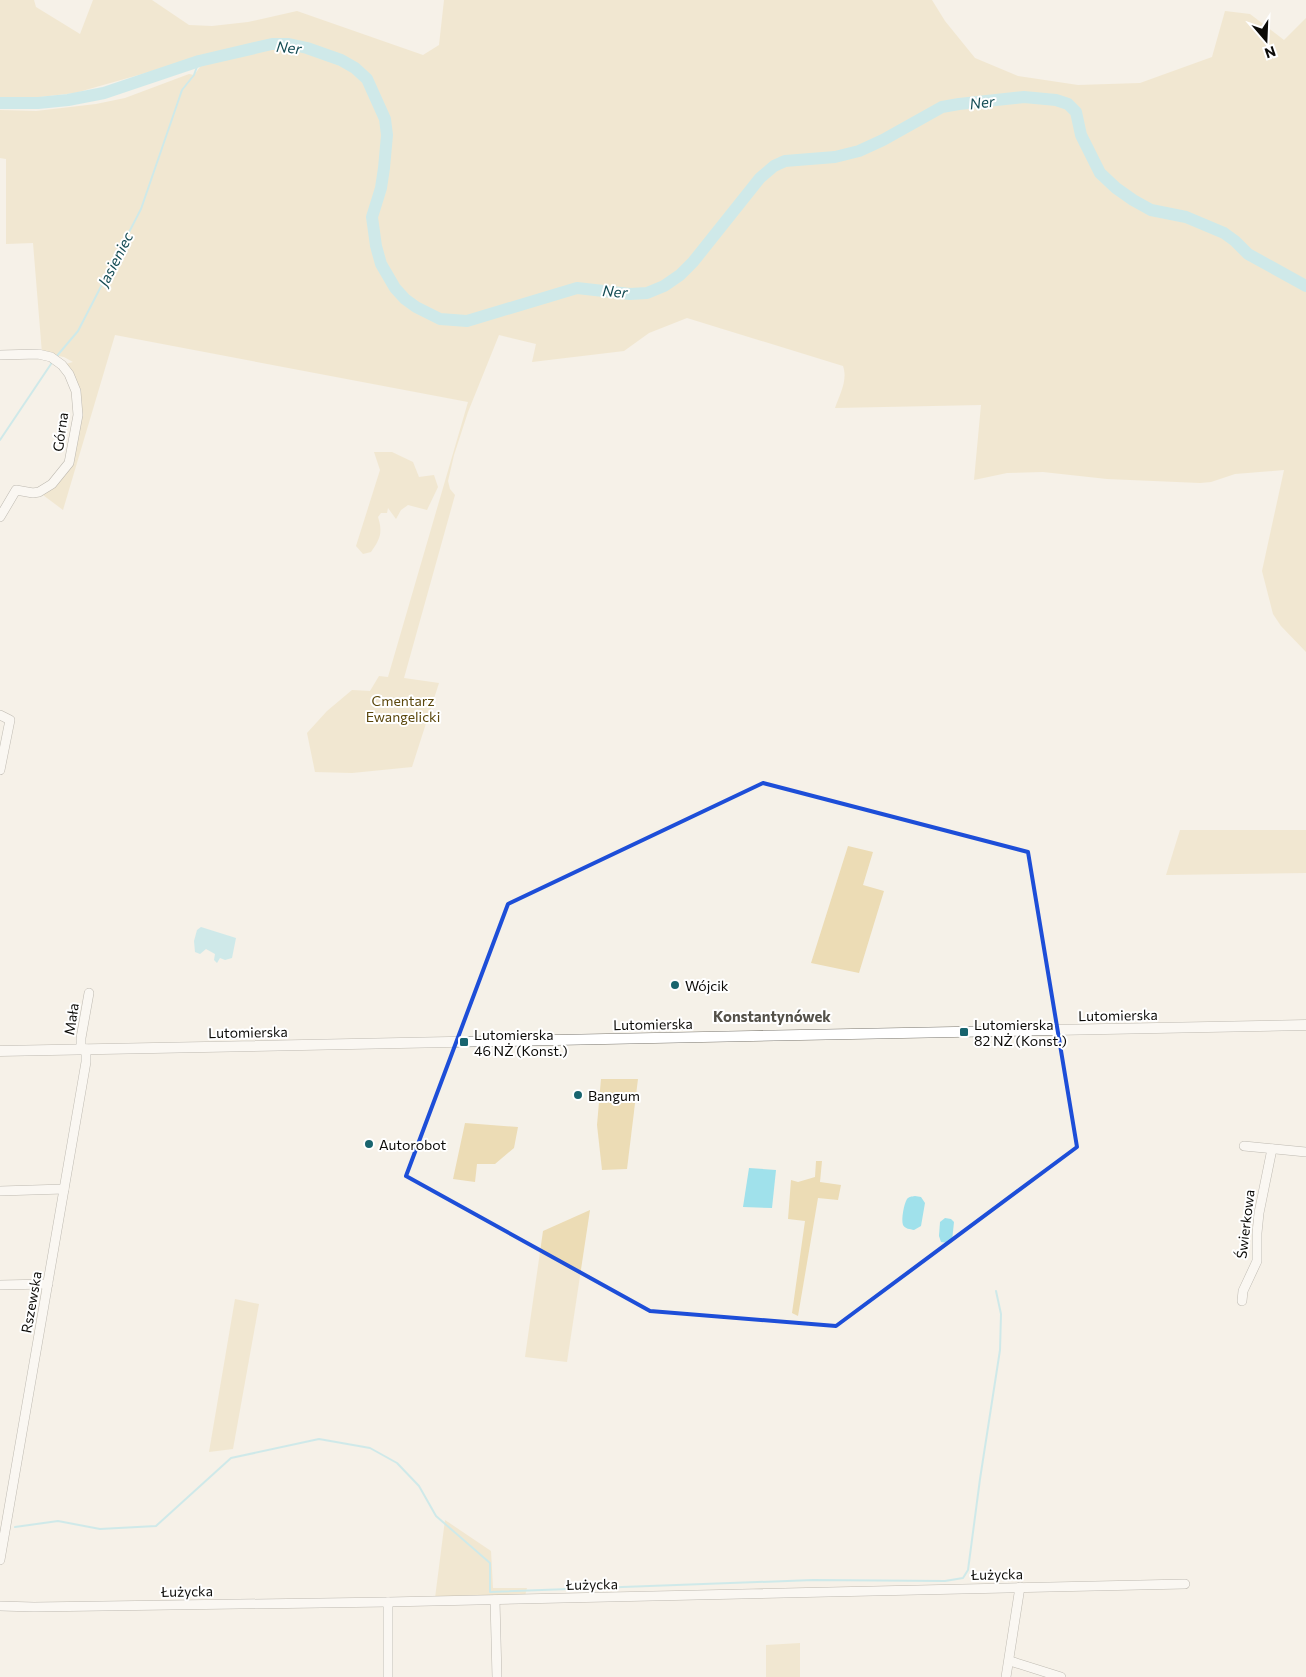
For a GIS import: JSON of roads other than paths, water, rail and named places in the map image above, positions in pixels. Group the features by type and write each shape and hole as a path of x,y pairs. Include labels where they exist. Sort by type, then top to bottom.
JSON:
{"main road":[{"name":"Lutomierska","path":"0,1051 1306,1025"}],"street":[{"name":"Górna","path":"0,355 38,354 55,359 69,374 76,391 78,415 69,463 52,484 33,493 16,490 0,517"},
{"path":"0,715 10,720 0,770"},
{"name":"Mała","path":"84,1049 81,1038 89,993"},
{"name":"Rszewska","path":"0,1560 86,1062 84,1049"},
{"path":"1244,1146 1306,1152"},
{"name":"Świerkowa","path":"1242,1301 1243,1291 1256,1261 1259,1213 1272,1149"},
{"path":"0,1191 64,1189"},
{"path":"0,1286 48,1284"},
{"name":"Łużycka","path":"0,1606 388,1602 1185,1584"},
{"path":"1006,1677 1020,1588"},
{"path":"495,1600 497,1677"},
{"path":"388,1602 388,1677"},
{"path":"1010,1661 1061,1677"}],"water":[{"path":"201,927 236,938 232,958 225,960 220,958 217,963 214,960 215,954 206,949 200,954 195,952 194,941 197,930"},
{"path":"749,1168 776,1170 772,1208 743,1207"},
{"path":"915,1196 921,1197 925,1203 921,1226 914,1230 904,1226 902,1219 907,1199"},
{"path":"945,1218 951,1219 954,1222 952,1241 948,1243 941,1242 939,1236 940,1222"}],"waterway":[{"name":"Ner","path":"0,103 38,103 68,100 104,93 199,61 272,44 289,44 307,48 341,60 355,68 367,79 385,119 387,135 384,168 381,188 372,217 376,246 381,264 395,288 405,299 440,319 467,321 577,288 630,294 647,293 664,286 680,275 693,262 760,178 774,166 785,161 835,157 859,151 883,140 942,107 1024,97 1056,100 1068,104 1076,112 1081,135 1100,173 1133,200 1151,210 1186,217 1224,233 1248,254 1306,286"},
{"name":"Jasieniec","path":"56,357 78,331 141,209 182,90 194,75 199,61"},
{"name":"Jasieniec","path":"0,440 53,361"},
{"path":"15,1527 58,1521 100,1529 156,1526 231,1458 319,1439 370,1448 397,1463 419,1486 436,1516 490,1563 490,1592 813,1580 945,1581 963,1578 968,1570 1000,1350 1001,1314 996,1291"}],"place":[{"name":"Wójcik","path":"675,985"},
{"name":"Lutomierska 82 NŻ (Konst.)","path":"964,1032"},
{"name":"Lutomierska 46 NŻ (Konst.)","path":"464,1042"},
{"name":"Bangum","path":"578,1095"},
{"name":"Autorobot","path":"369,1144"}],"district":[{"name":"Konstantynówek","path":"772,1016"}],"park label":[{"name":"Cmentarz Ewangelicki","path":"403,708"}]}
